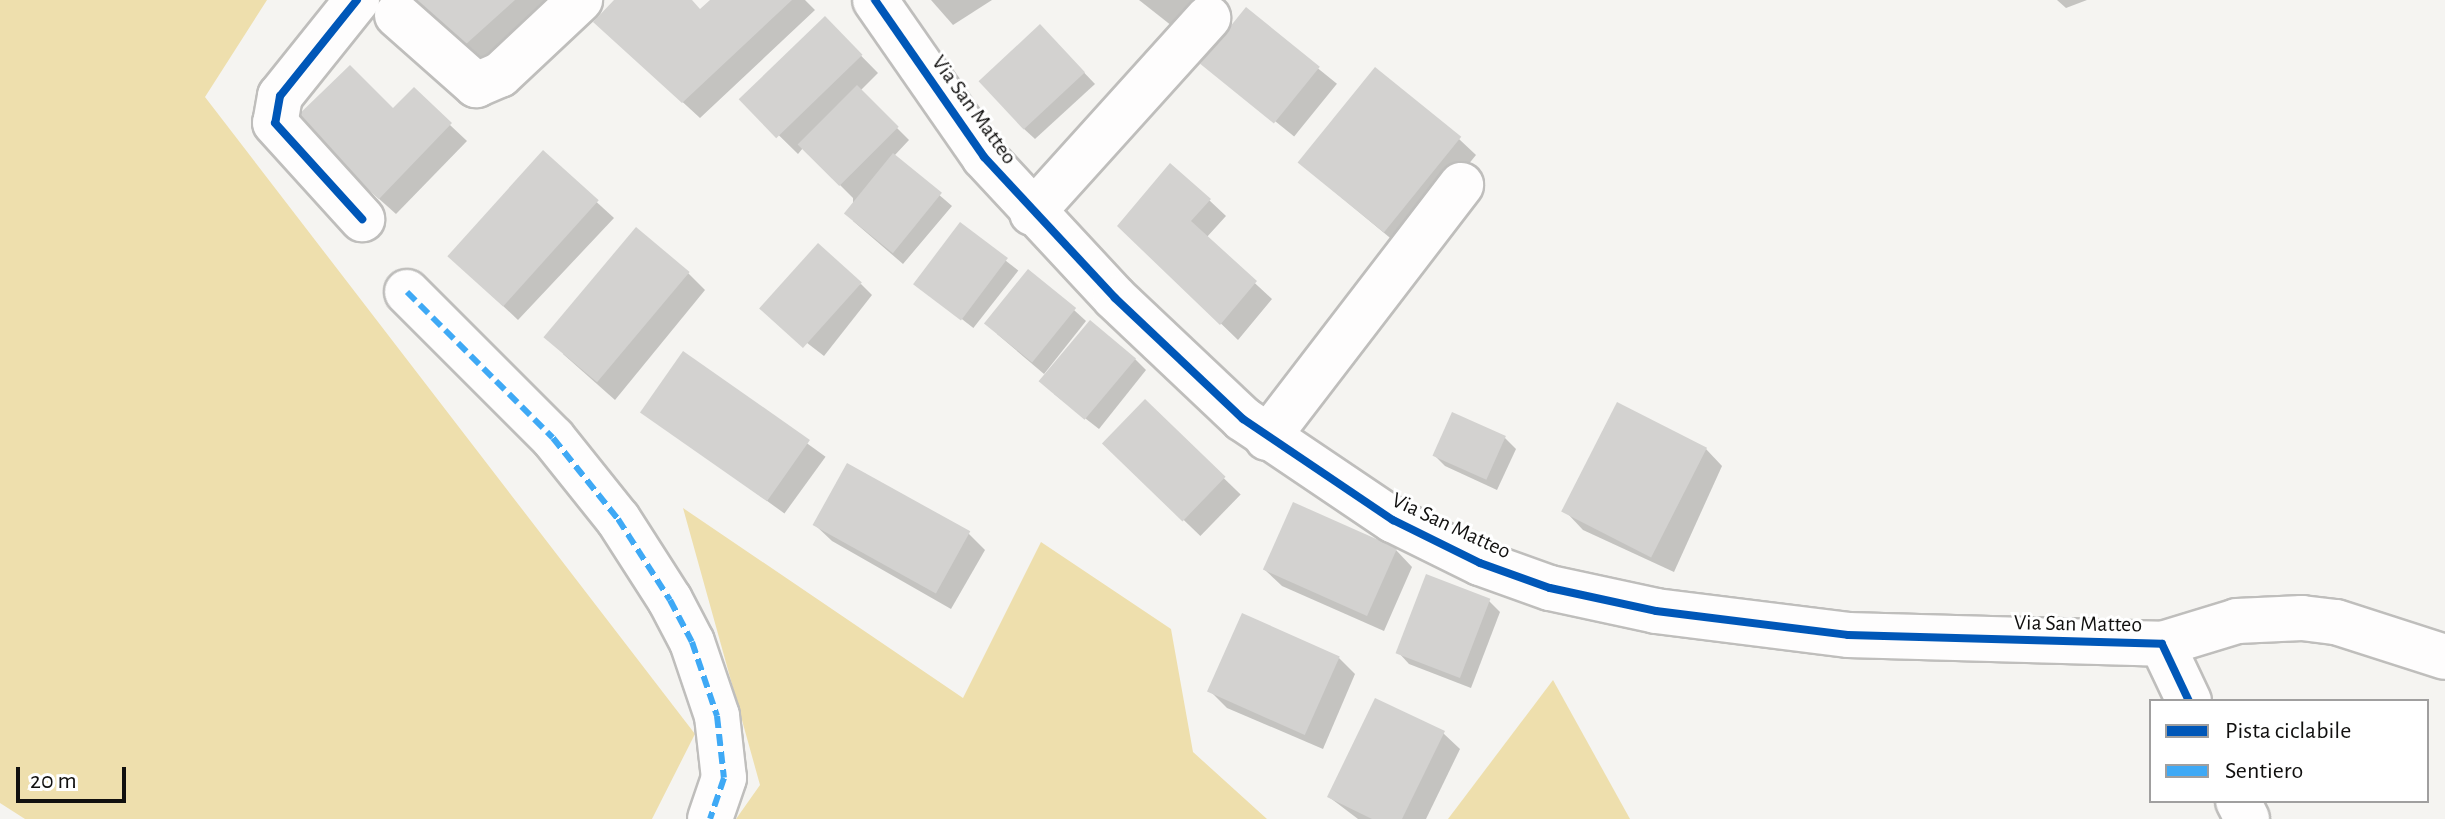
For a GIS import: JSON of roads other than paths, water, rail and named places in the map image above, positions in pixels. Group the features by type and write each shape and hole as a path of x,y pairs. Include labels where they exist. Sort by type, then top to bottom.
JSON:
{"street":[{"path":"357,0 280,96 275,123 362,219"},
{"path":"397,15 476,85 500,75 580,0"},
{"name":"Via San Matteo","path":"875,0 962,128 1032,213 1222,401 1267,438 1393,520 1480,563 1550,588 1656,611 1848,635 2162,644 2188,699"},
{"path":"1032,213 1208,18"},
{"path":"1267,438 1461,185"},
{"path":"407,292 553,438 618,519 662,587 692,642 717,716 724,778 710,819"},
{"path":"2162,644 2237,621 2302,618 2336,622 2445,657"}]}
